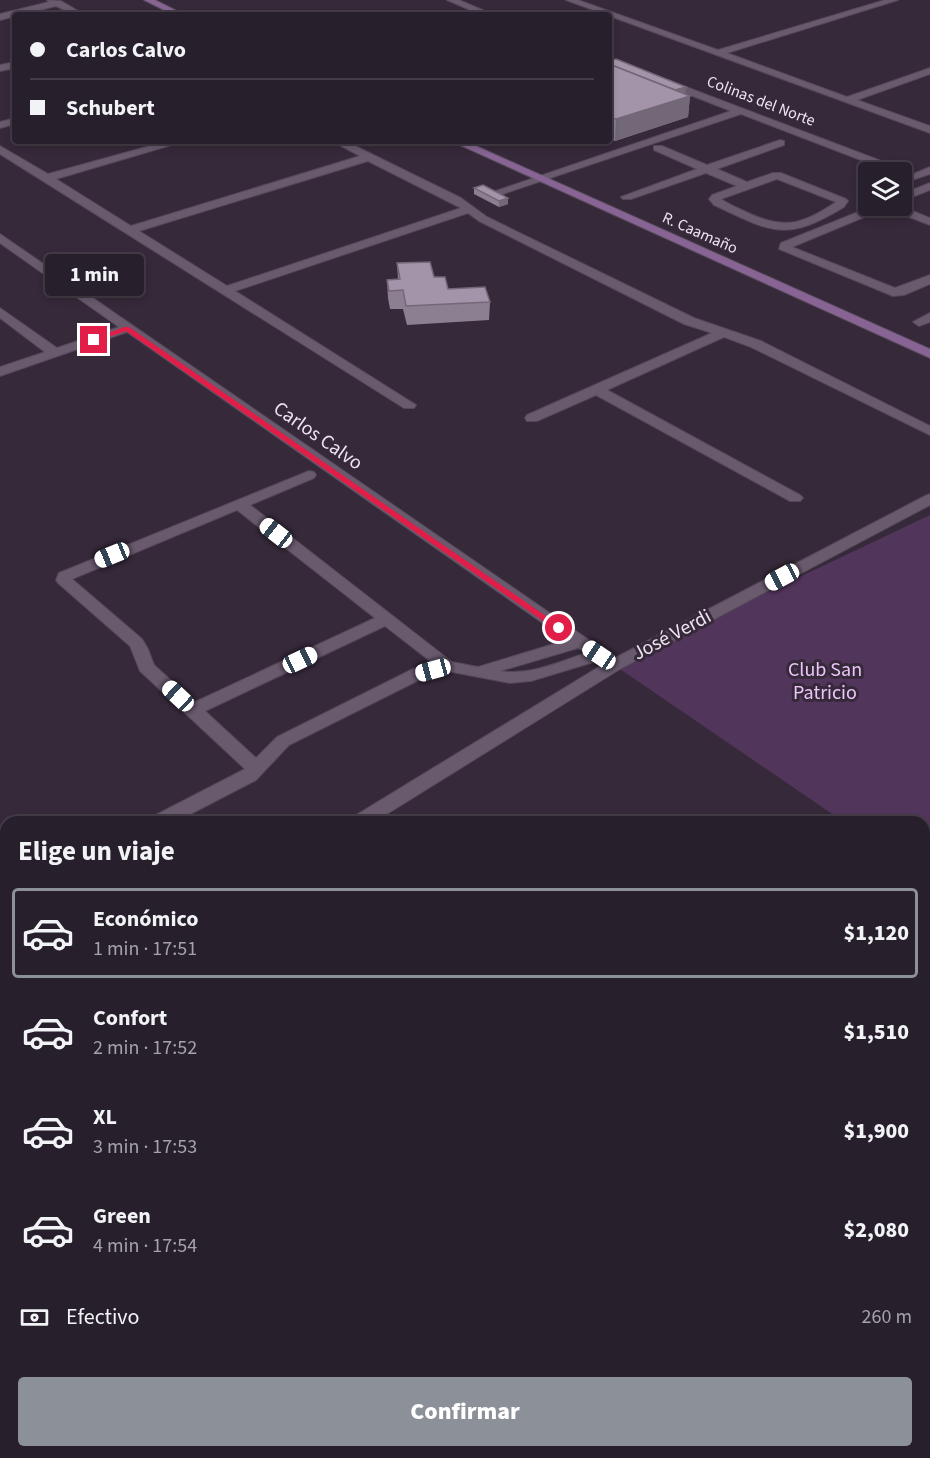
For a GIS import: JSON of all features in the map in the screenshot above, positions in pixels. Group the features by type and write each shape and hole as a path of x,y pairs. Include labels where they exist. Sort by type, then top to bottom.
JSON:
{"street":[{"path":"148,0 174,12"},
{"path":"452,0 482,12"},
{"path":"571,0 604,12"},
{"path":"718,53 894,0"},
{"path":"15,12 54,2 75,12"},
{"path":"612,15 930,130"},
{"path":"847,100 930,71"},
{"name":"Colinas del Norte","path":"653,78 874,162"},
{"path":"226,290 474,209 485,196 546,182 658,148 746,113"},
{"path":"505,202 546,182 746,113"},
{"path":"627,197 780,143"},
{"path":"47,178 169,144"},
{"path":"343,144 689,321 756,344 929,431"},
{"name":"R. Caamaño","path":"463,144 930,354"},
{"path":"658,148 747,186 777,176 842,201 840,205 829,211 790,228 776,228 715,199 717,196 747,186"},
{"path":"0,149 409,405"},
{"path":"131,230 369,157"},
{"path":"912,173 930,170"},
{"name":"Colinas del Norte","path":"912,177 930,185"},
{"path":"912,193 930,185"},
{"path":"912,215 930,222"},
{"path":"858,216 784,246 785,249 887,291 900,292 930,279"},
{"name":"Carlos Calvo","path":"0,238 120,331 606,660"},
{"path":"917,285 930,291"},
{"path":"50,288 120,331"},
{"path":"0,312 55,353"},
{"path":"0,372 120,331"},
{"path":"532,418 723,333"},
{"path":"596,389 795,498"},
{"path":"258,770 146,668 136,643 64,580 65,576 309,475"},
{"name":"José Verdi","path":"369,816 606,660 930,499"},
{"path":"240,505 447,666"},
{"path":"193,710 386,619"},
{"path":"480,671 579,642"},
{"path":"171,816 258,770 271,750 283,741 419,673 447,666 510,678 531,676 606,660"}],"green space":[{"name":"Club San Patricio","path":"930,515 930,816 835,816 614,665"}],"building":[{"path":"616,59 686,87 675,90 612,65 612,60"},
{"path":"612,65 690,96 616,119 612,118"},
{"path":"483,185 508,198 499,201 474,188"},
{"path":"430,262 434,277 445,277 448,289 485,287 490,302 406,306 403,290 389,291 387,280 400,279 397,263"}],"route":[{"path":"94,340 127,328 559,628"}]}
